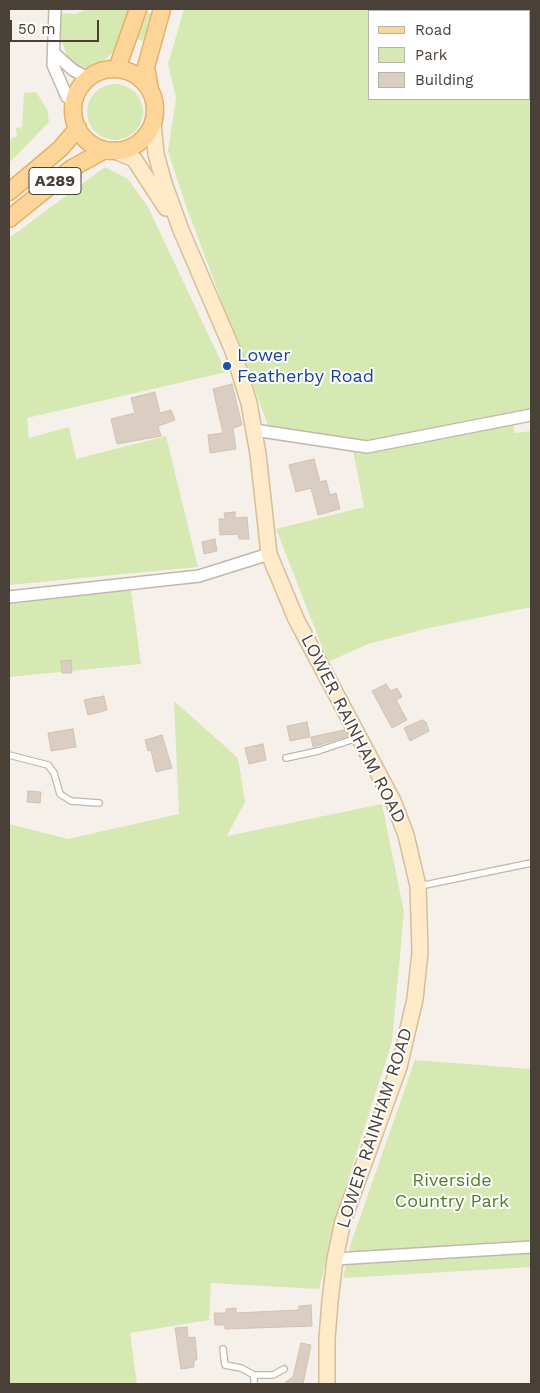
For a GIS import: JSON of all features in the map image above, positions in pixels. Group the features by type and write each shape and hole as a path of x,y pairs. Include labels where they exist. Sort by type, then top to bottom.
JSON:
{"main road":[{"path":"117,69 138,9"},
{"path":"151,92 137,76 117,69 102,71 88,78 79,88 74,102 74,115 78,128 92,144 109,150 126,149 138,143 147,134 153,122 155,112 151,92 146,67 162,9"},
{"name":"LOWER RAINHAM ROAD","path":"153,122 158,164 181,230 233,351 254,430 269,554 296,619 400,817 409,845 418,886 420,953 410,1024 389,1098 343,1221 335,1258 327,1326 327,1384"},
{"name":"A289","path":"9,192 60,148 78,128"},
{"name":"LOWER RAINHAM ROAD","path":"109,150 134,159 181,230"},
{"name":"A289","path":"9,219 72,168 109,150"}],"street":[{"path":"55,9 55,54 53,65 67,97 74,102"},
{"path":"55,54 73,70 88,78"},
{"path":"254,430 367,447 531,414"},
{"path":"9,597 199,576 269,554"},
{"path":"335,1258 531,1247"}],"lane":[{"path":"286,758 318,751 359,737"},
{"path":"9,755 48,765 54,773 60,794 71,801 99,803"},
{"path":"418,886 531,863"},
{"path":"223,1349 225,1365 241,1368 254,1375 273,1375 284,1369"},
{"path":"254,1375 254,1384"}],"green space":[{"path":"87,9 130,9 112,53 101,63 88,68 77,66 67,56 60,36 62,13 76,14"},
{"path":"184,9 425,9 426,10 368,10 368,100 530,100 530,93 531,411 368,441 268,425 185,203 168,151 176,98 168,64"},
{"path":"144,11 153,14 143,41 134,38"},
{"path":"115,84 126,86 135,92 141,101 143,112 141,123 135,132 126,138 115,140 104,138 95,132 89,123 87,112 89,101 95,92 104,86"},
{"path":"36,92 47,109 49,122 9,163 9,143 12,138 17,137 16,128 22,127 24,93"},
{"path":"105,167 128,179 148,207 226,372 27,418 29,438 69,427 76,459 166,436 198,567 9,585 9,238"},
{"path":"513,423 515,433 531,431 531,607 429,628 368,644 328,662 276,529 364,507 353,450 359,454"},
{"path":"131,590 141,664 9,677 9,604"},
{"path":"174,701 238,758 245,802 227,836 382,804 404,912 392,1042 342,1198 319,1289 211,1283 209,1320 130,1333 137,1384 9,1384 9,824 68,839 179,814"},
{"name":"Riverside Country Park","path":"415,1060 531,1069 531,1267 343,1278 351,1243"}],"water":[{"path":"531,9 531,62 530,10 458,10"}],"building":[{"path":"232,384 242,425 233,428 236,449 210,453 208,435 223,433 213,389"},
{"path":"155,392 160,413 171,410 175,420 158,426 161,436 117,444 111,419 135,413 131,398"},
{"path":"314,459 320,482 326,480 330,495 336,493 340,509 318,515 311,488 296,492 289,465"},
{"path":"235,512 235,518 247,517 249,539 239,539 238,534 220,535 219,519 225,519 224,513"},
{"path":"215,539 217,551 204,554 202,542"},
{"path":"71,660 72,673 62,673 61,661"},
{"path":"386,684 391,691 397,688 402,697 396,700 407,720 392,728 372,691"},
{"path":"104,696 107,710 88,715 84,700"},
{"path":"422,720 426,722 429,731 410,741 404,728"},
{"path":"307,722 310,737 290,741 287,726"},
{"path":"73,729 76,747 51,751 48,733"},
{"path":"344,730 348,736 313,747 311,737"},
{"path":"162,735 172,768 156,772 151,750 148,751 145,740"},
{"path":"263,744 266,760 249,764 245,748"},
{"path":"28,791 41,792 40,803 27,802"},
{"path":"311,1305 312,1326 225,1329 225,1325 215,1325 214,1313 226,1313 226,1309 236,1308 236,1313 299,1310 299,1306"},
{"path":"187,1327 188,1338 195,1337 197,1360 194,1360 194,1367 181,1369 175,1328"},
{"path":"301,1343 311,1345 303,1384 283,1384 293,1377"}],"place":[{"name":"Lower Featherby Road","path":"227,366"}]}
